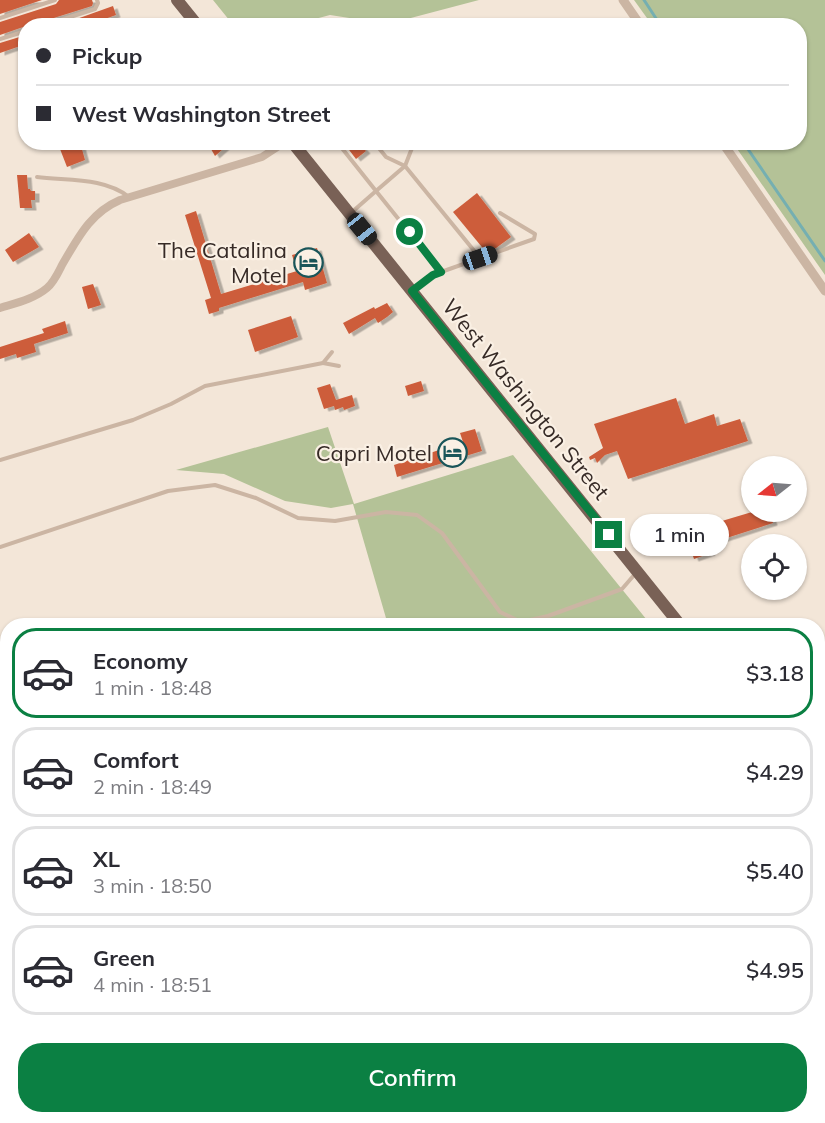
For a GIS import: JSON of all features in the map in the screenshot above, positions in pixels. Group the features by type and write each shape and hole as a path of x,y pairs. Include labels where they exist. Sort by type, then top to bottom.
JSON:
{"main road":[{"path":"177,0 192,18"},
{"name":"West Washington Street","path":"298,150 675,618"}],"street":[{"path":"623,0 635,18"},
{"path":"0,308 34,296 47,288 89,221 111,204 262,157 277,150"},
{"path":"728,150 825,291"}],"lane":[{"path":"0,18 55,0"},
{"path":"67,18 95,9 97,0"},
{"path":"0,39 18,33"},
{"path":"346,150 441,272"},
{"path":"380,150 386,157 405,166 480,258"},
{"path":"350,214 405,166 411,150"},
{"path":"37,177 103,185 120,190 130,197"},
{"path":"412,291 433,275 534,239 535,234 500,213"},
{"path":"323,363 332,352"},
{"path":"0,460 133,420 205,386 323,363 339,366"},
{"path":"0,547 168,491 215,485 256,498 298,518 335,521 387,512 417,515 442,533 500,612 513,618"},
{"path":"539,618 622,589 638,571"}],"green space":[{"path":"213,0 479,0 411,18 349,18 330,15 319,18 228,18"},
{"path":"634,0 825,0 825,275 738,150 807,150 807,18 647,18"},
{"path":"328,427 354,504 513,455 645,618 386,618 353,504 331,508 285,501 224,474 176,470"}],"building":[{"path":"0,0 42,0 0,14"},
{"path":"59,0 92,0 93,3 92,6 54,18 18,18 18,29 0,35 0,22 56,4"},
{"path":"113,6 116,15 108,18 79,18"},
{"path":"18,37 18,47 0,53 0,43"},
{"path":"60,150 82,150 85,160 67,167"},
{"path":"212,150 222,150 215,156"},
{"path":"349,150 366,151 356,159"},
{"path":"17,175 27,175 28,189 35,191 35,200 31,200 32,208 20,208"},
{"path":"477,193 511,237 486,252 453,212"},
{"name":"The Catalina Motel","path":"196,211 221,294 297,271 292,255 317,248 327,283 305,290 303,282 219,308 219,311 209,314 205,300 211,298 185,215"},
{"path":"29,233 39,247 13,262 5,250"},
{"path":"93,284 101,305 88,309 82,287"},
{"path":"387,303 393,312 387,317 378,323 375,318 349,334 343,323"},
{"path":"291,316 298,337 255,352 248,330"},
{"path":"65,321 68,333 34,344 36,352 17,358 16,354 0,359 0,347 44,333 42,329"},
{"path":"421,381 424,391 408,396 405,386"},
{"path":"330,384 336,400 352,395 355,406 344,410 343,407 335,410 334,406 324,409 317,388"},
{"path":"676,398 685,424 714,414 717,426 740,419 748,441 628,479 617,451 605,455 597,463 595,458 590,460 589,457 603,448 594,424"},
{"name":"Capri Motel","path":"475,429 482,451 397,477 394,465 463,442 460,433"},
{"path":"741,515 741,522 773,523 708,544 711,553 694,559 685,532"}],"waterway":[{"path":"644,0 656,18"},
{"path":"749,150 825,261"}],"place":[{"name":"The Catalina Motel","path":"308,263"},
{"name":"Capri Motel","path":"453,453"}],"route":[{"path":"410,232 441,272 433,275 412,291 609,535"}]}
